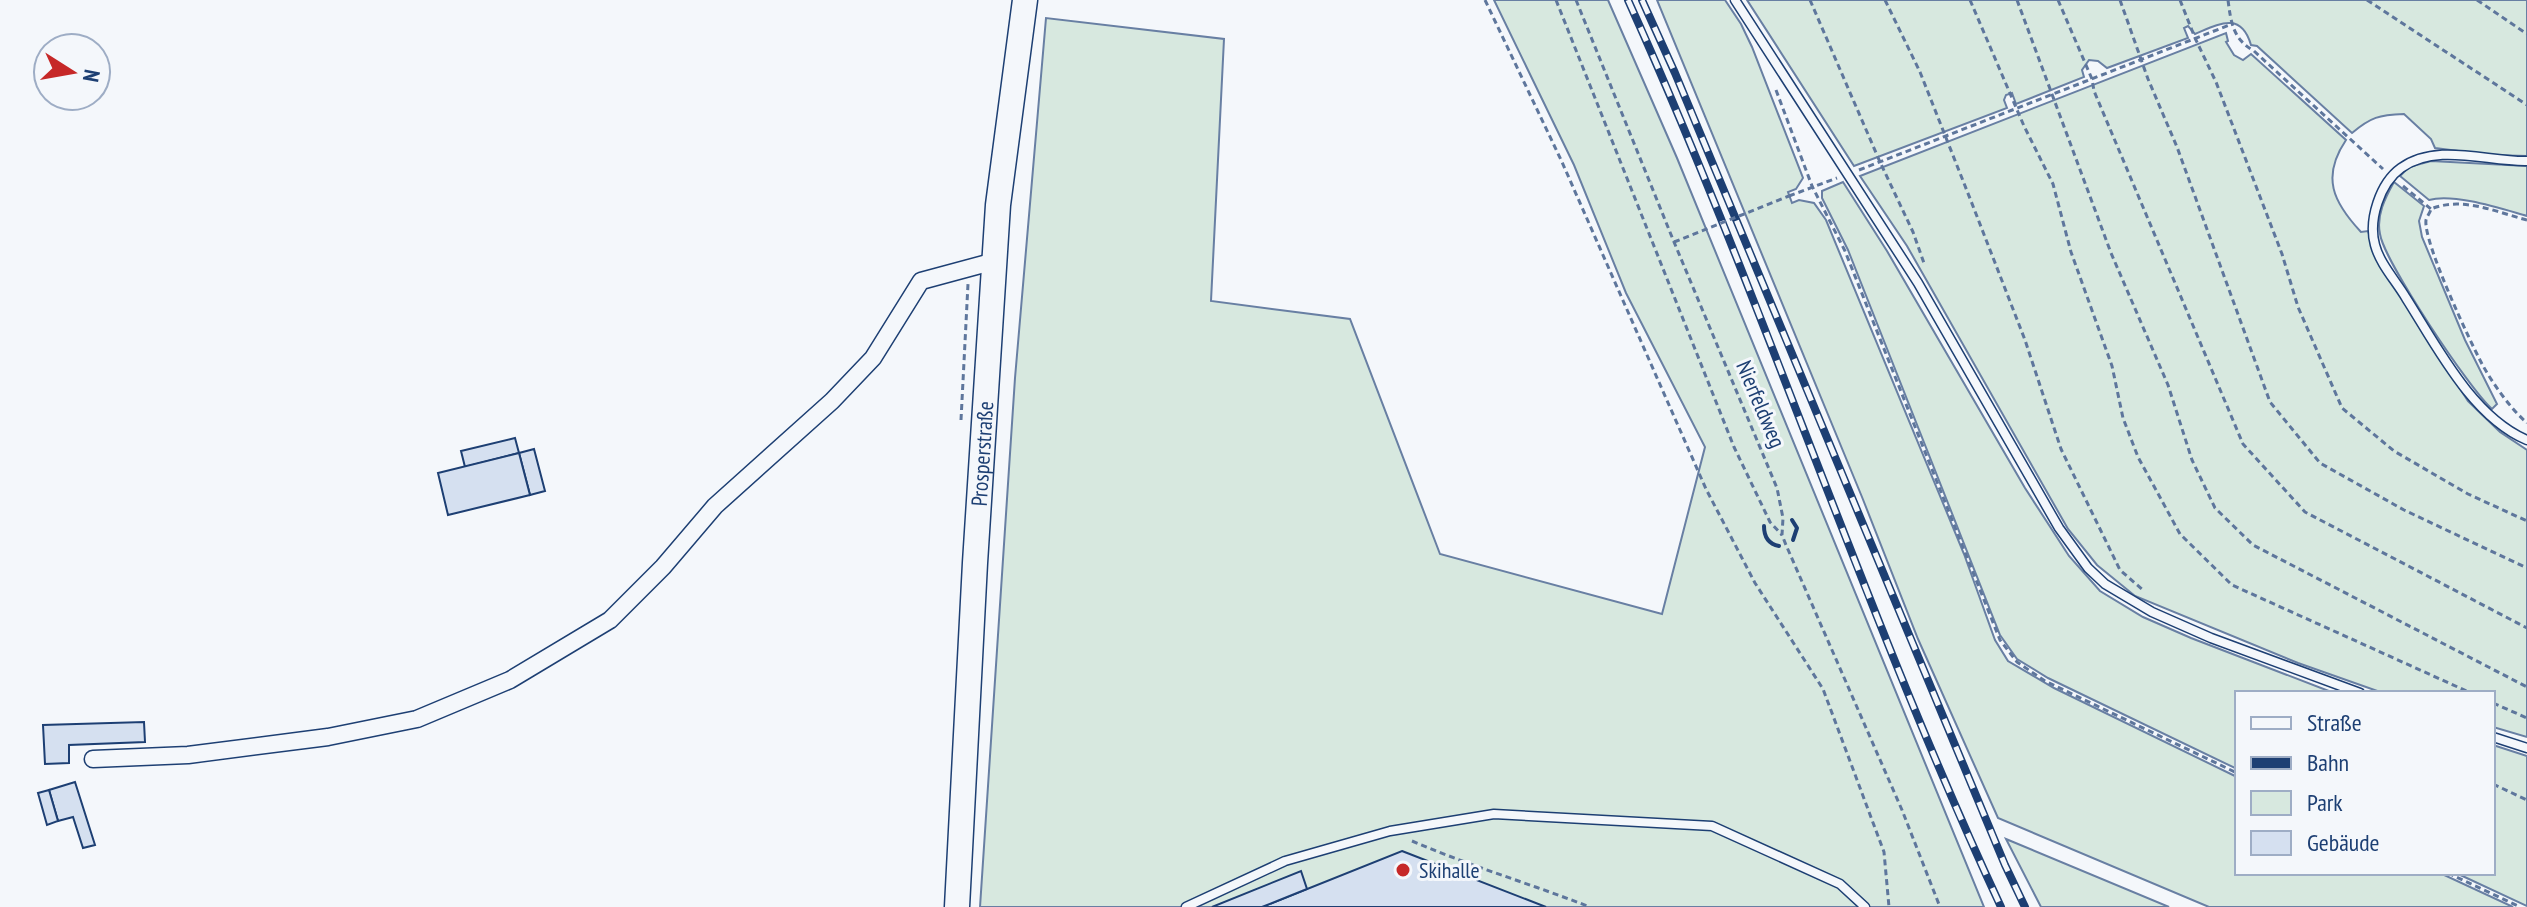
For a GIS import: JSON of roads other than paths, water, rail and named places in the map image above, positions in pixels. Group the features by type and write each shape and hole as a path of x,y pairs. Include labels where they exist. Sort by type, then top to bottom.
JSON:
{"main road":[{"name":"Prosperstraße","path":"957,907 998,205 1025,0"}],"street":[{"path":"93,759 188,755 328,737 417,719 510,680 610,620 663,567 715,506 832,401 873,358 921,281 995,261"}],"lane":[{"path":"1735,0 1918,283 2073,551 2105,584 2152,612 2211,638 2355,691"},
{"path":"2527,161 2433,156 2410,163 2399,169 2395,180 2382,192 2373,227 2379,255 2448,365 2473,396 2502,424 2527,440"},
{"path":"2495,738 2527,748"},
{"path":"1186,907 1285,861 1390,831 1494,814 1712,826 1840,884 1865,907"}],"railway":[{"path":"1628,0 1724,226 1903,682 2001,907"},
{"path":"1642,0 2025,907"}],"place":[{"name":"Skihalle","path":"1403,870"}]}
